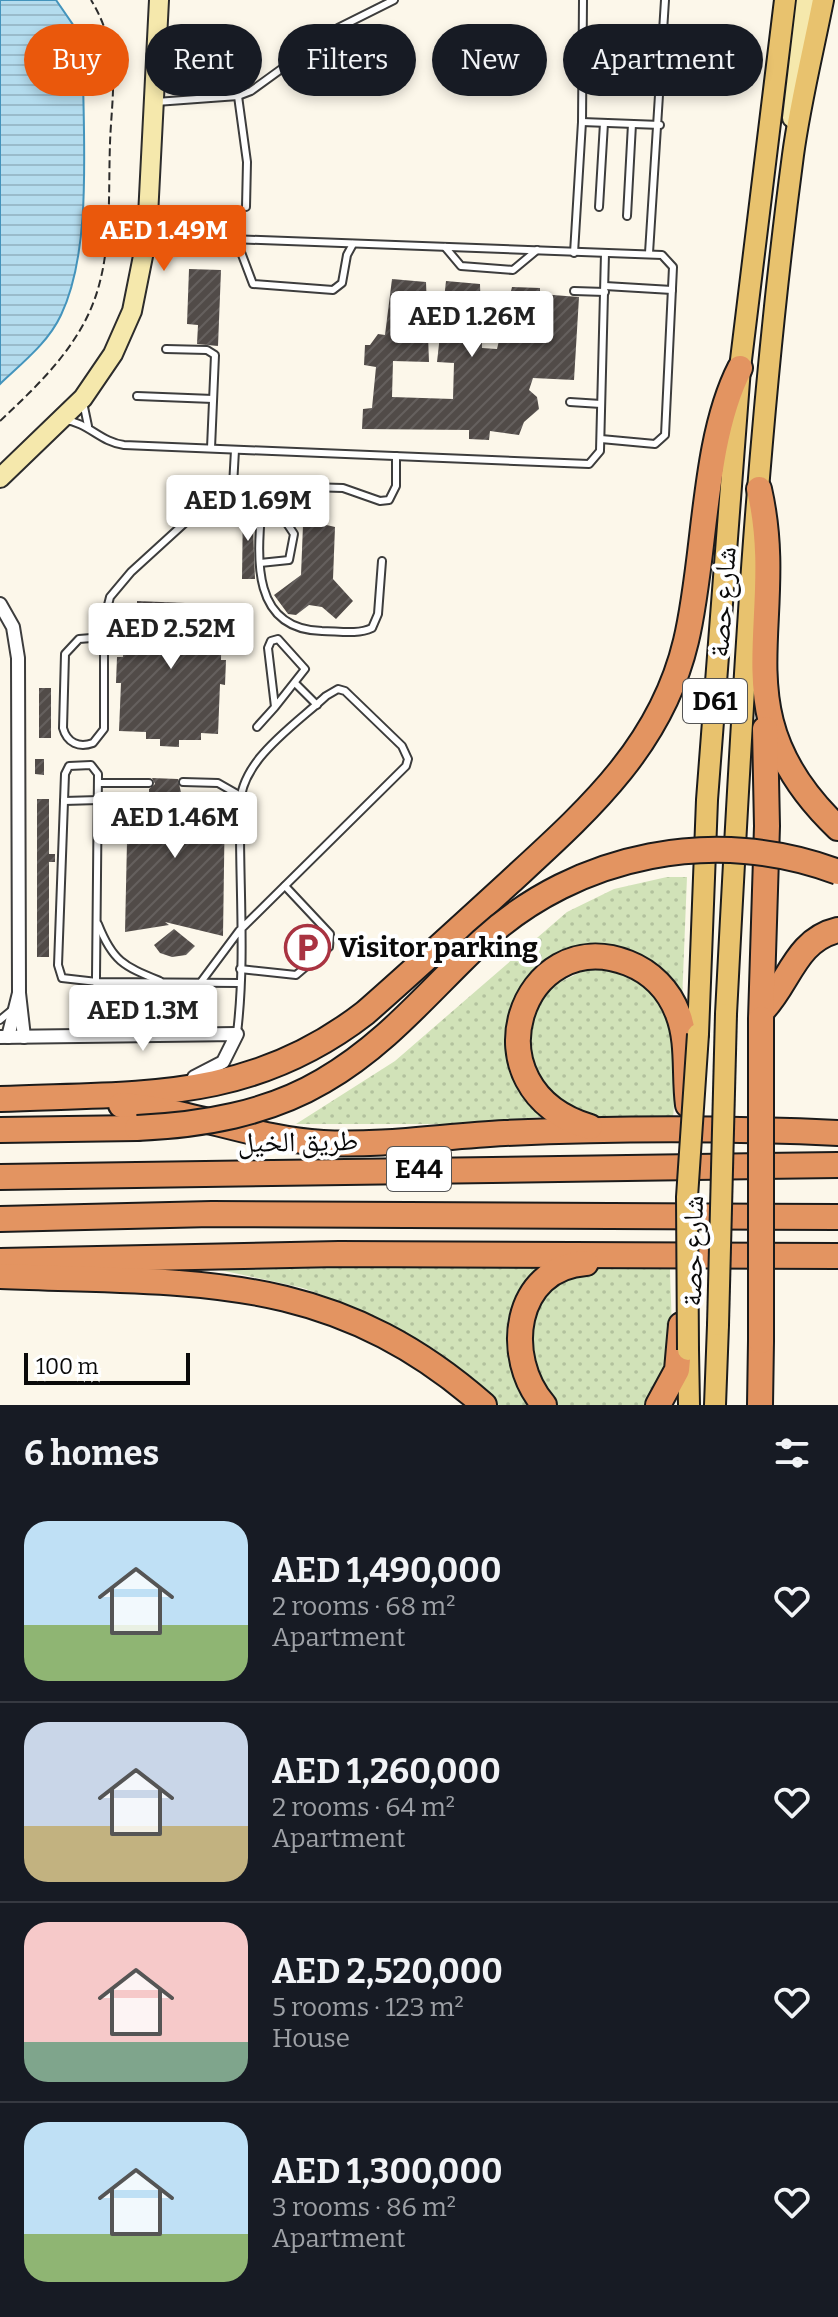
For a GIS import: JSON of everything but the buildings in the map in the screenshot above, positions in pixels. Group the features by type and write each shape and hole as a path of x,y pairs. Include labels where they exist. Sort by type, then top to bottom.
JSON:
{"highway":[{"path":"0,1099 186,1090 223,1084 274,1067 325,1041 404,978 571,827 621,775 649,734 679,668 690,622 722,413 740,368"},
{"path":"759,489 766,548 764,703 767,826 762,1015 760,1405"},
{"path":"764,703 773,736 792,775 838,828"},
{"path":"0,1130 137,1128 232,1116 276,1103 325,1080 415,1012 493,931 552,890 602,869 651,854 719,849 777,855 838,872"},
{"path":"762,1015 781,989 801,952 817,939 838,930"},
{"path":"604,1130 559,1114 538,1096 525,1076 518,1054 517,1028 524,1006 544,978 563,966 585,958 619,960 641,970 660,984 673,1002 683,1032 692,1044 690,1119"},
{"path":"25,1098 156,1109 259,1136 319,1143 392,1143 487,1134 604,1130 830,1131"},
{"name":"طريق الخيل","path":"0,1177 838,1165"},
{"name":"E44","path":"0,1219 212,1214 838,1217"},
{"path":"0,1261 339,1254 838,1256"},
{"path":"810,1256 838,1263"},
{"path":"544,1405 528,1382 518,1348 521,1317 536,1289 551,1274 575,1264 657,1257"},
{"path":"0,1276 188,1282 235,1286 286,1297 383,1335 439,1369 484,1405"},
{"path":"658,1405 673,1382 684,1349 686,1280"},
{"path":"761,1373 777,1405"}],"main road":[{"name":"شارع حصة","path":"692,1044 740,368 785,0"},
{"name":"شارع حصة","path":"715,1405 726,1014 738,776 759,489 794,153 823,0"},
{"name":"شارع حصة","path":"686,1280 690,1119"},
{"path":"684,1349 689,1405"}],"street":[{"path":"0,478 83,398 123,333 139,288 147,236 159,0"},
{"path":"794,153 792,102 806,0"},
{"path":"0,604 13,627 18,658 19,1008 24,1037"},
{"path":"19,1008 4,1037 237,1034 227,1057 213,1070 122,1093"},
{"path":"19,1008 49,1036"}],"lane":[{"path":"262,84 338,28 394,0"},
{"path":"574,253 582,122 583,0"},
{"path":"649,253 660,125 665,0"},
{"path":"156,102 238,96 247,162 246,207"},
{"path":"582,122 660,125"},
{"path":"599,207 604,123"},
{"path":"627,216 632,124"},
{"path":"147,236 574,253 649,253 669,260 673,267 665,435 655,444 601,439"},
{"path":"236,239 253,284 327,290 342,283 347,255 353,244"},
{"path":"445,247 461,266 513,270 537,250"},
{"path":"62,420 90,429 115,444 589,464 599,457 601,439 605,253"},
{"path":"574,291 672,290"},
{"path":"166,349 213,353 211,448"},
{"path":"137,396 213,399"},
{"path":"83,398 84,414 90,429"},
{"path":"570,402 601,404"},
{"path":"233,486 235,450"},
{"path":"104,637 79,639 65,654 63,728 68,739 78,745 93,743 104,729 107,605 121,582 200,509 233,486 348,488 385,501 395,494 396,456"},
{"path":"263,486 262,591 273,609 289,622 311,631 362,632 372,628 377,619 382,561"},
{"path":"260,563 289,560 294,534 286,522 261,522"},
{"path":"257,727 296,684 305,672 304,666 281,641 274,639 268,648 275,707"},
{"path":"296,684 317,705"},
{"path":"201,982 239,931 401,771 408,759 402,746 345,691 331,692 255,765 239,795 239,931 240,983 237,1034"},
{"path":"88,1035 97,1011 97,982 96,919 99,783 94,766 69,766 65,774 59,972 68,981 97,982 240,983"},
{"path":"183,782 218,783 239,795"},
{"path":"99,783 149,783"},
{"path":"64,801 99,800"},
{"path":"240,969 296,975 329,947 330,934 285,886"},
{"path":"96,919 111,953 119,962 163,982"},
{"path":"0,1020 19,1008"},
{"path":"97,1011 107,1035"}],"path":[{"path":"0,421 35,388 73,342 90,310 102,276 107,240 113,77 108,40 91,0"}],"green space":[{"path":"667,877 687,877 682,1001 615,951 516,1002 548,1116 467,1124 296,1124 395,1061 567,912 614,889"},
{"path":"587,969 618,972 641,982 657,997 668,1017 673,1040 673,1118 598,1119 578,1115 531,1074 528,1022 550,987"},
{"path":"552,1264 529,1289 534,1405 499,1405 430,1349 356,1308 303,1288 220,1270"},
{"path":"601,1266 670,1268 671,1340 664,1375 644,1405 557,1405 540,1383 533,1357 531,1338 537,1308 556,1286"}],"water":[{"path":"0,0 56,0 72,24 24,24 24,96 83,96 84,187 78,256 71,287 56,325 34,352 0,384"}],"place":[{"name":"Visitor parking","path":"307,947"}]}
